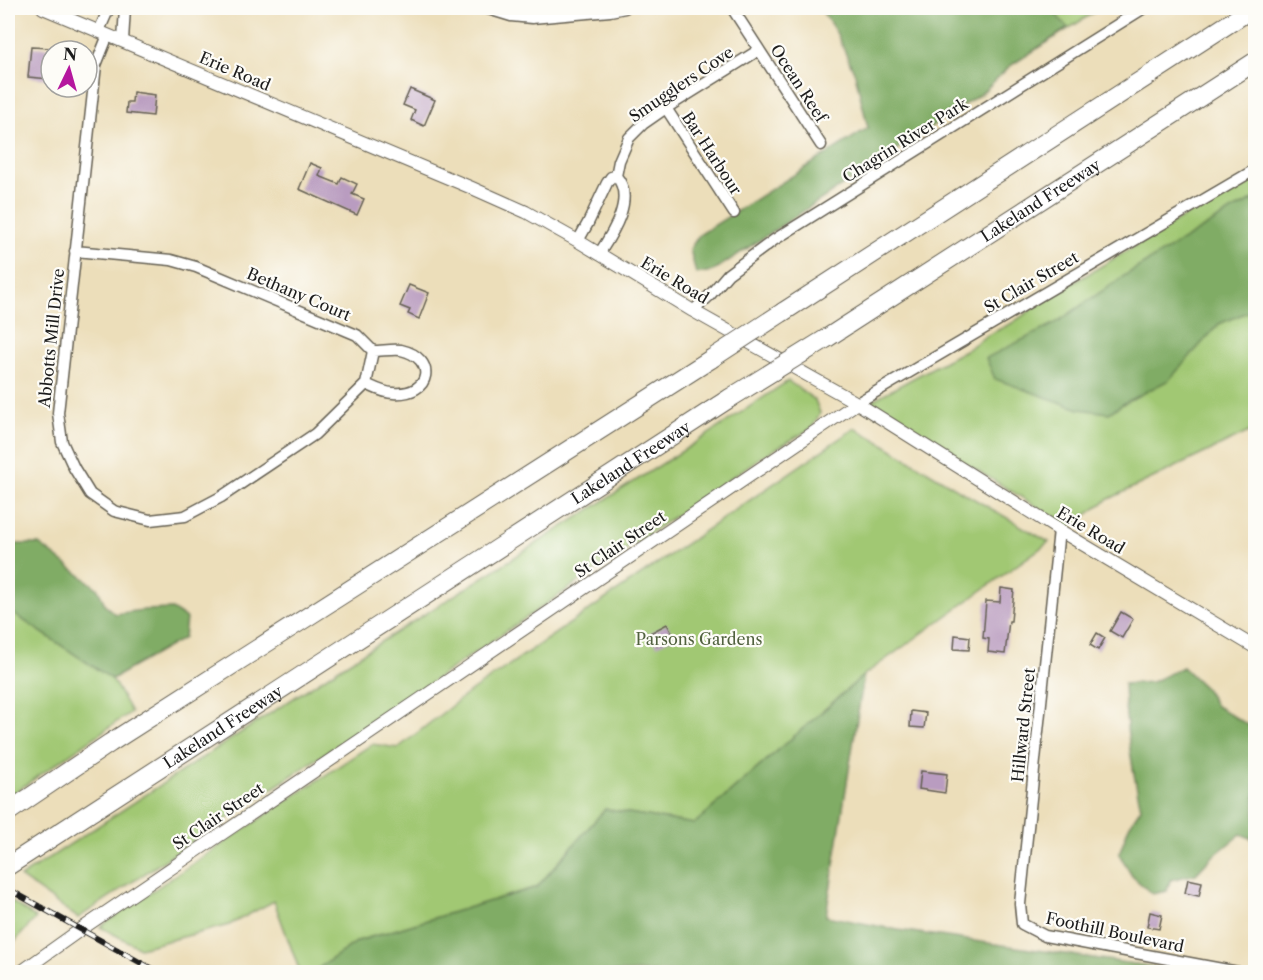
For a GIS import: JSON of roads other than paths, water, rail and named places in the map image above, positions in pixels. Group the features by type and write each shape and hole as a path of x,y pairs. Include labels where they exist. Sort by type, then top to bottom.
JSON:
{"highway":[{"path":"8,812 120,737 711,359 1253,8"},
{"name":"Lakeland Freeway","path":"8,866 730,398 827,338 1256,61"}],"street":[{"name":"Erie Road","path":"43,8 526,212 693,311 857,403 1059,530 1256,648"},
{"name":"Abbotts Mill Drive","path":"109,8 96,65 58,413 62,442 90,494 114,511 150,520 185,516 221,497 315,434 366,384"},
{"path":"123,41 125,8"},
{"path":"485,8 511,16 532,18 625,8"},
{"name":"Ocean Reef","path":"732,8 821,145"},
{"name":"Chagrin River Park","path":"693,311 728,274 774,240 1144,8"},
{"name":"Smugglers Cove","path":"578,241 607,183 611,177 616,176 619,161 629,138 643,124 666,108 759,50"},
{"name":"Bar Harbour","path":"666,108 734,213"},
{"name":"St Clair Street","path":"21,972 857,403 1256,169"},
{"path":"599,254 619,216 624,198 624,189 616,176"},
{"name":"Bethany Court","path":"75,251 171,260 196,267 357,334 373,351"},
{"path":"400,350 413,355 423,364 426,372 423,383 414,391 405,394 390,393 366,384 373,351 400,350"},
{"name":"Hillward Street","path":"1023,924 1020,904 1059,530"},
{"name":"Foothill Boulevard","path":"1023,924 1046,936 1238,972"}],"railway":[{"path":"8,889 161,972"}],"park label":[{"name":"Parsons Gardens","path":"699,639"}]}
